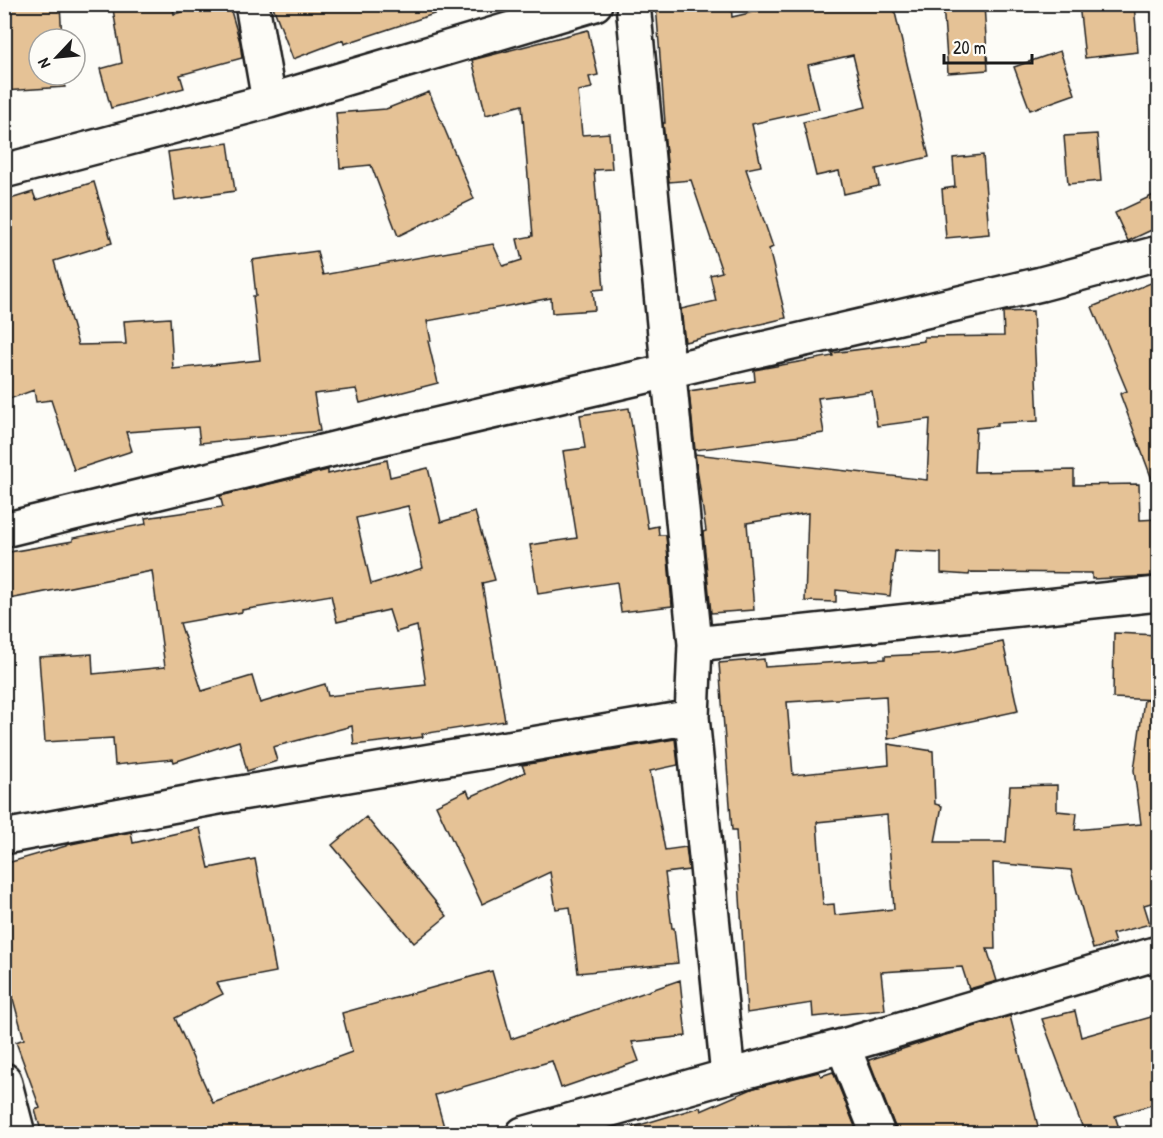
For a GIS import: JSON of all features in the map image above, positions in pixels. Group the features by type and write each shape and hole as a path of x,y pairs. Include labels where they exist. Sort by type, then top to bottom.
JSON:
{"street":[{"path":"252,4 269,101"},
{"path":"4,171 269,101 595,4"},
{"path":"633,4 695,644 692,717 728,1076"},
{"path":"4,530 346,446 1041,284 1158,253"},
{"path":"695,644 1158,594"},
{"path":"4,837 229,795 692,717"},
{"path":"523,1134 843,1046 1158,953"},
{"path":"843,1046 878,1134"},
{"path":"4,1080 18,1134"}],"building":[{"path":"4,4 60,4 61,27 27,27 27,87 65,87 4,91"},
{"path":"141,4 172,4 174,14 210,4 229,4 240,42 242,58 180,75 184,88 111,108 100,69 122,63 113,9"},
{"path":"272,4 448,4 449,9 344,44 343,40 293,59"},
{"path":"656,4 731,4 732,17 788,4 893,4 929,157 876,169 879,186 844,194 839,171 816,176 803,122 866,107 853,55 808,65 819,109 752,124 761,166 746,169 773,247 769,249 786,318 685,342 681,309 716,301 710,275 722,272 691,180 669,182"},
{"path":"943,4 984,4 988,70 948,73"},
{"path":"1079,4 1134,4 1138,52 1085,58"},
{"path":"588,30 598,75 589,77 592,88 578,91 582,135 609,133 612,169 594,170 604,289 593,290 595,310 552,313 551,298 427,321 431,341 428,341 438,383 360,403 356,389 314,394 320,431 200,443 198,427 126,432 132,451 74,470 51,400 36,402 34,390 4,401 4,201 33,192 36,200 94,182 112,243 54,261 78,345 126,344 124,321 170,318 173,369 260,360 253,296 256,296 252,260 317,251 323,275 493,244 503,266 522,260 517,239 533,236 522,105 486,115 472,60"},
{"path":"1060,51 1075,94 1030,110 1014,67"},
{"path":"429,92 474,199 398,236 371,165 340,168 336,113 386,109"},
{"path":"1097,134 1101,181 1068,184 1064,136"},
{"path":"228,143 235,191 175,200 168,152"},
{"path":"983,155 989,234 946,238 942,189 955,187 953,158"},
{"path":"1158,193 1158,227 1128,241 1115,213"},
{"path":"1158,280 1158,490 1156,490 1120,394 1127,391 1092,307"},
{"path":"1033,311 1038,421 997,423 997,426 976,428 974,472 1074,470 1074,485 1139,484 1140,520 1158,519 1158,576 1092,579 1092,573 970,572 969,575 941,573 941,553 895,551 890,596 836,590 836,602 805,601 808,513 747,523 754,610 711,613 703,532 706,531 695,454 927,480 930,419 877,426 872,391 818,398 824,433 695,450 689,391 755,381 754,370 833,356 832,353 924,341 924,337 1004,336 1003,312"},
{"path":"629,408 648,528 658,526 659,535 666,535 672,606 621,612 617,582 538,594 530,545 577,538 563,451 585,448 580,415"},
{"path":"387,460 390,477 428,468 441,522 475,512 495,580 482,583 505,721 422,734 423,737 354,745 352,726 273,747 277,761 247,771 239,741 174,762 173,759 115,765 113,738 45,742 39,657 92,654 93,674 165,667 152,571 4,600 4,553 73,541 73,538 146,524 145,518 223,507 220,496 328,470 328,474","holes":["408,506 423,568 371,584 356,518","331,595 337,622 389,610 396,632 417,626 426,685 328,696 325,684 260,703 252,676 202,691 180,623"]},
{"path":"1114,633 1158,635 1158,700 1113,698"},
{"path":"1003,642 1018,711 888,739 886,696 787,702 793,775 889,765 888,744 933,751 935,804 942,806 935,842 1006,842 1010,786 1057,785 1057,811 1077,813 1075,830 1141,824 1134,770 1144,700 1158,701 1158,901 1144,905 1150,924 1112,934 1115,943 1093,949 1071,870 993,863 995,949 987,949 997,981 969,989 962,967 881,972 885,1010 813,1017 812,1003 747,1013 736,830 732,830 719,663 764,659 765,667 885,659 885,656 948,653","holes":["887,815 894,909 835,915 834,904 823,905 817,822"]},
{"path":"675,739 678,765 650,771 665,850 686,847 689,870 665,873 678,963 578,973 570,907 556,909 550,872 482,904 436,805 467,790 470,797 525,772 522,765"},
{"path":"366,817 447,916 414,943 332,845"},
{"path":"200,828 209,868 255,859 276,972 217,983 223,994 175,1018 213,1103 352,1052 342,1013 492,971 511,1039 680,980 686,1036 632,1042 639,1061 561,1088 552,1061 435,1095 446,1134 42,1134 35,1110 40,1108 16,1042 24,1039 4,966 4,864 66,845 131,832 133,843"},
{"path":"1075,1011 1081,1037 1158,1015 1158,1103 1115,1116 1121,1134 1085,1134 1042,1019"},
{"path":"1010,1016 1040,1134 896,1134 869,1060"},
{"path":"819,1072 821,1076 833,1072 858,1134 792,1134 789,1126 772,1134 633,1134 633,1127 700,1107 701,1111 754,1088"}]}
